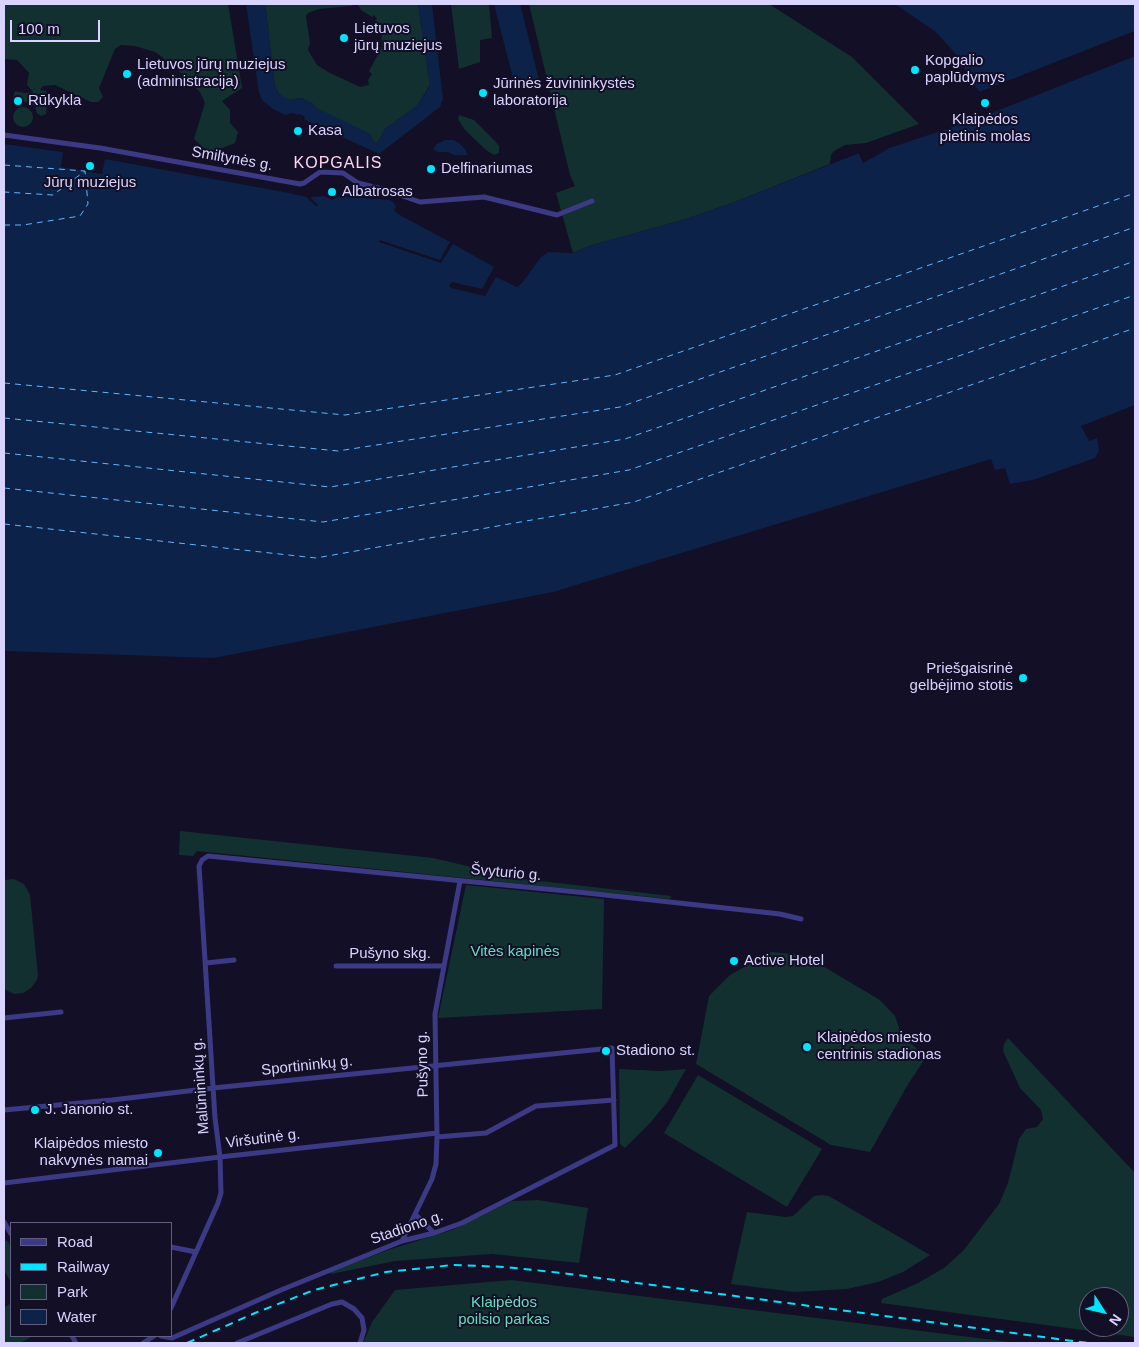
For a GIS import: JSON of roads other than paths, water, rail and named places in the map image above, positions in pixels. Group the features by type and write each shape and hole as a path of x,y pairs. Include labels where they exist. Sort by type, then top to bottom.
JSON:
{"street":[{"name":"Smiltynės g.","path":"4,135 100,148 300,184 320,172 343,172 362,185 382,189 420,202 484,197 557,215 592,201"},
{"name":"Švyturio g.","path":"208,856 744,910 780,914 801,919"},
{"name":"Malūnininkų g.","path":"172,1306 222,1192 213,1088 199,866 202,860 208,856"},
{"name":"Pušyno g.","path":"402,1241 434,1172 437,1135 435,1014 460,881"},
{"path":"206,963 234,960"},
{"name":"Pušyno skg.","path":"336,966 444,966"},
{"path":"4,1018 61,1012"},
{"name":"Sportininkų g.","path":"4,1110 612,1048"},
{"name":"Stadiono g.","path":"166,1337 172,1338 281,1290 402,1241 434,1233 462,1223 615,1145 612,1048"},
{"path":"437,1135 486,1133 536,1106 614,1100"},
{"name":"Viršutinė g.","path":"4,1183 220,1157 437,1135"},
{"path":"415,1214 434,1233"},
{"path":"172,1247 196,1252"},
{"path":"241,1342 332,1304 342,1302 362,1318 364,1330 360,1343"}],"water":[{"path":"246,4 265,4 275,86 279,94 289,100 301,98 314,104 316,108 371,134 373,141 377,143 386,128 417,106 430,86 418,4 432,4 443,99 440,107 379,154 305,120 304,116 292,113 285,115 273,109 262,100 259,93"},
{"path":"494,4 520,4 540,84 516,90"},
{"path":"895,4 1135,4 1135,31 980,92 969,79 961,60 936,32"},
{"path":"1135,56 1135,405 1081,426 1089,441 1097,438 1099,451 1095,458 1033,480 1010,484 1005,468 995,470 991,459 553,592 214,658 4,651 4,144 63,152 61,167 102,174 105,159 289,193 306,197 316,206 318,205 312,197 324,196 332,200 339,196 390,200 394,203 396,207 394,210 398,214 450,242 440,260 380,240 379,242 441,263 453,244 494,267 482,289 452,282 449,286 485,296 496,277 517,287 541,257 548,252 573,253 589,246 686,219 735,202 859,153 863,163 889,148 976,119"},
{"path":"445,140 453,140 459,143 468,155 454,155 448,152 438,152 433,149 437,144"}],"railway":[{"path":"187,1343 314,1290 386,1272 453,1265 506,1267 562,1273 1088,1343"}],"place":[{"name":"Lietuvos jūrų muziejus","path":"344,38"},
{"name":"Kopgalio paplūdymys","path":"915,70"},
{"name":"Lietuvos jūrų muziejus (administracija)","path":"127,74"},
{"name":"Jūrinės žuvininkystės laboratorija","path":"483,93"},
{"name":"Rūkykla","path":"18,101"},
{"name":"Klaipėdos pietinis molas","path":"985,103"},
{"name":"Kasa","path":"298,131"},
{"name":"Jūrų muziejus","path":"90,166"},
{"name":"Delfinariumas","path":"431,169"},
{"name":"Albatrosas","path":"332,192"},
{"name":"Priešgaisrinė gelbėjimo stotis","path":"1023,678"},
{"name":"Active Hotel","path":"734,961"},
{"name":"Klaipėdos miesto centrinis stadionas","path":"807,1047"},
{"name":"Stadiono st.","path":"606,1051"},
{"name":"J. Janonio st.","path":"35,1110"},
{"name":"Klaipėdos miesto nakvynės namai","path":"158,1153"}],"district":[{"name":"KOPGALIS","path":"338,164"}],"park label":[{"name":"Vitės kapinės","path":"515,952"},
{"name":"Klaipėdos poilsio parkas","path":"504,1312"}]}
